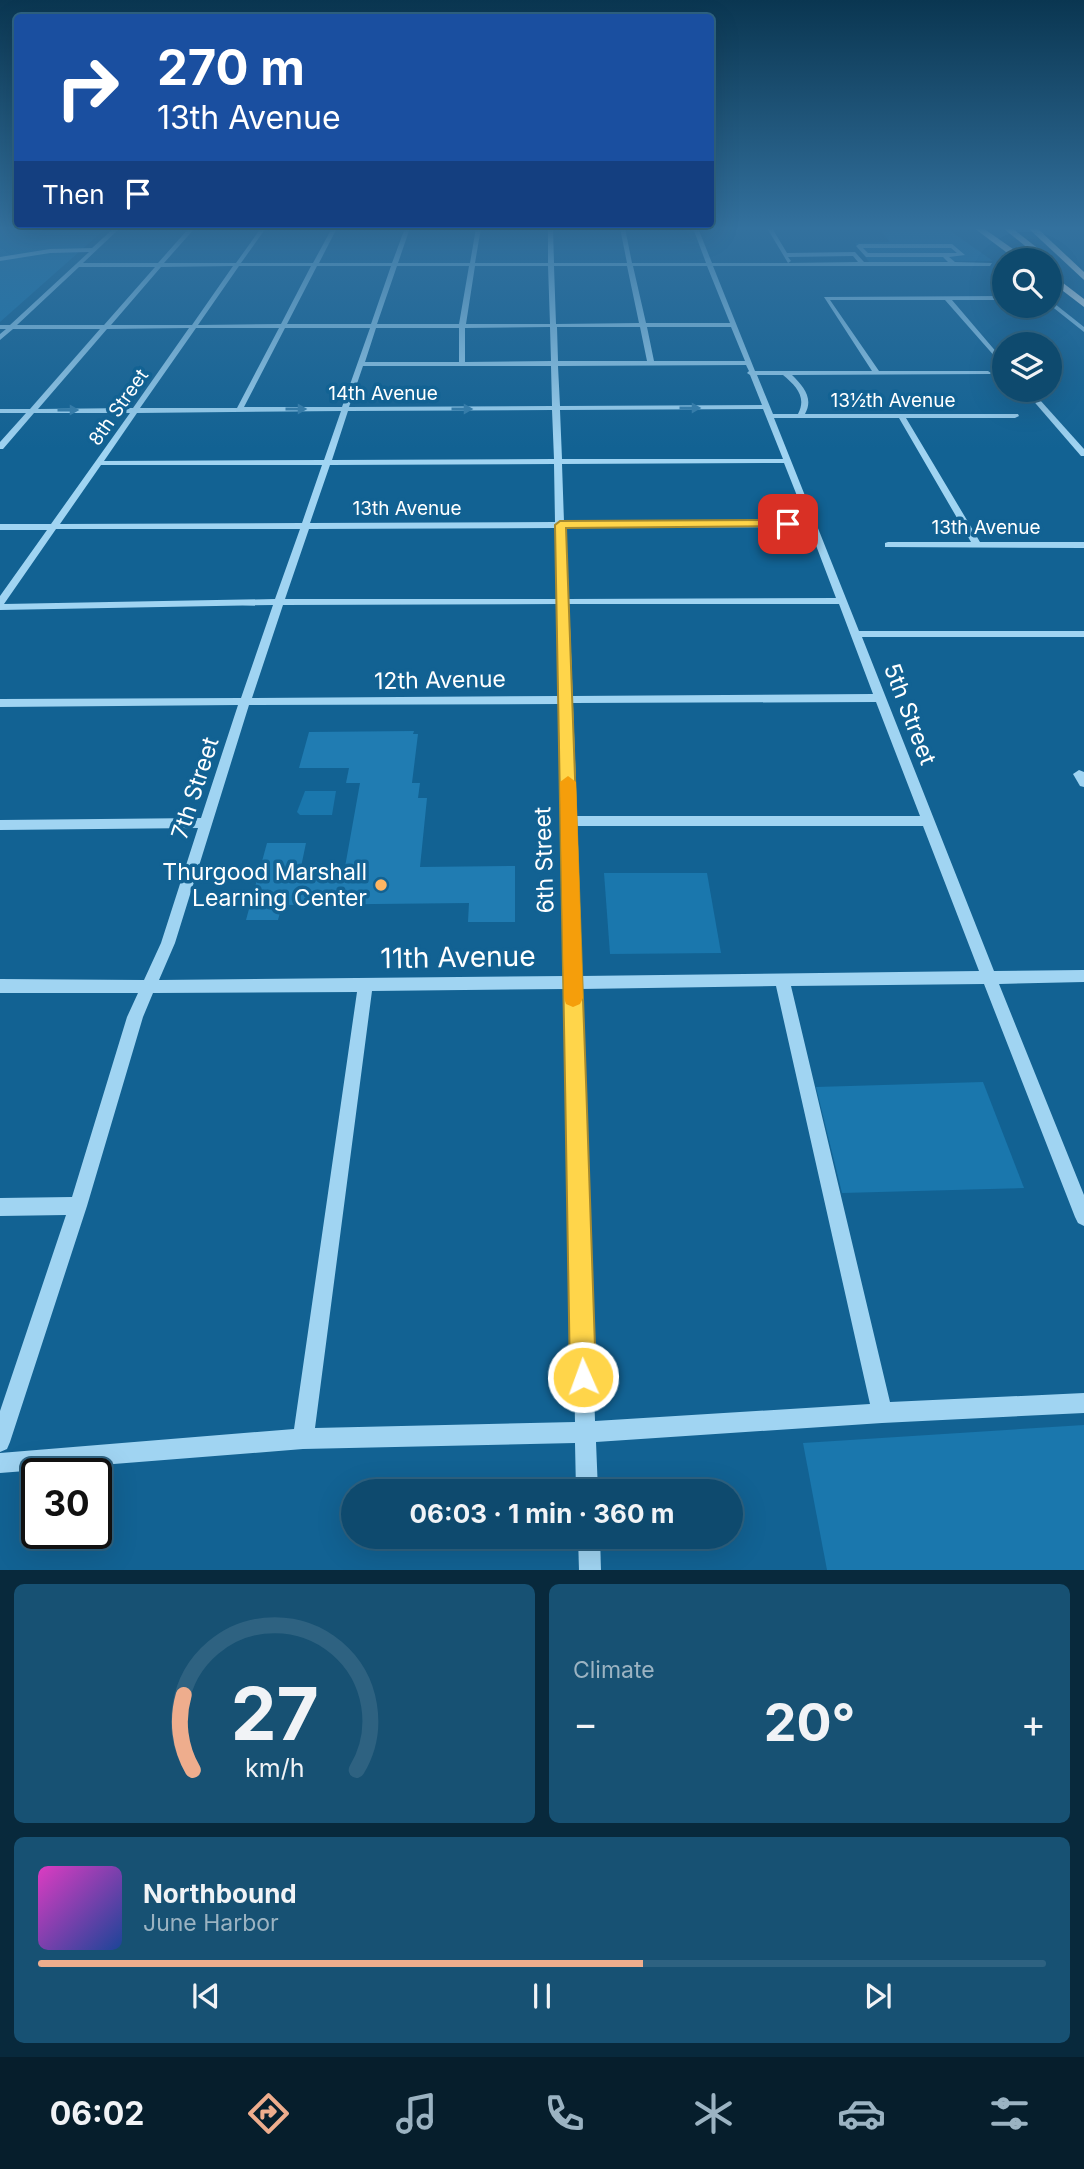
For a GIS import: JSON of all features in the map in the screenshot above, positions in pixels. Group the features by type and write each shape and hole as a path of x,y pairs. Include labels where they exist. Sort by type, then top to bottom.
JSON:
{"street":[{"path":"0,338 39,301"},
{"path":"0,447 127,301"},
{"name":"8th Street","path":"0,605 210,301"},
{"path":"240,410 297,301"},
{"name":"7th Street","path":"0,1442 78,1206 135,1017 168,943 381,301"},
{"path":"462,364 462,326 466,301"},
{"name":"6th Street","path":"553,301 587,1479"},
{"path":"638,301 651,362"},
{"name":"5th Street","path":"723,301 789,461 1084,1217"},
{"path":"828,301 876,372"},
{"path":"950,301 992,351"},
{"path":"1062,312 1084,330"},
{"path":"0,327 732,325"},
{"path":"360,364 651,362 785,373 988,373"},
{"path":"785,373 798,384 807,401 806,410 800,416"},
{"path":"1038,402 1083,452"},
{"name":"14th Avenue","path":"0,411 556,408 768,412"},
{"name":"13½th Avenue","path":"768,412 800,416 1015,416"},
{"path":"901,416 977,545"},
{"path":"98,463 789,461"},
{"name":"13th Avenue","path":"0,527 813,524"},
{"name":"13th Avenue","path":"888,544 1084,545"},
{"path":"0,605 844,601"},
{"path":"856,634 1084,634"},
{"name":"12th Avenue","path":"0,703 880,698"},
{"path":"569,821 929,821"},
{"path":"0,825 206,823"},
{"name":"11th Avenue","path":"0,986 365,985 1084,976"},
{"path":"782,980 883,1413"},
{"path":"303,1439 365,985"},
{"path":"0,1207 78,1206"},
{"path":"0,1464 303,1439 585,1432 1084,1403"},
{"path":"589,1549 590,1570"}],"shaded area":[{"path":"0,301 23,301 0,322"},
{"path":"305,791 336,791 332,815 300,815 297,812"},
{"path":"604,873 707,873 721,953 610,954"},
{"path":"983,1082 1024,1188 842,1193 816,1087"},
{"path":"1084,1425 1084,1570 827,1570 803,1443"}],"building":[{"path":"414,731 413,734 418,734 412,783 420,783 418,798 427,798 420,867 515,866 515,922 468,922 469,903 282,905 278,920 246,920 267,843 306,843 301,867 345,867 360,783 346,783 349,768 299,768 309,732"}],"slow traffic":[{"path":"568,782 574,945 573,998"}],"place":[{"name":"Thurgood Marshall Learning Center","path":"381,885"}],"route":[{"path":"583,1377 573,1020 574,945 560,525 788,524"}]}
